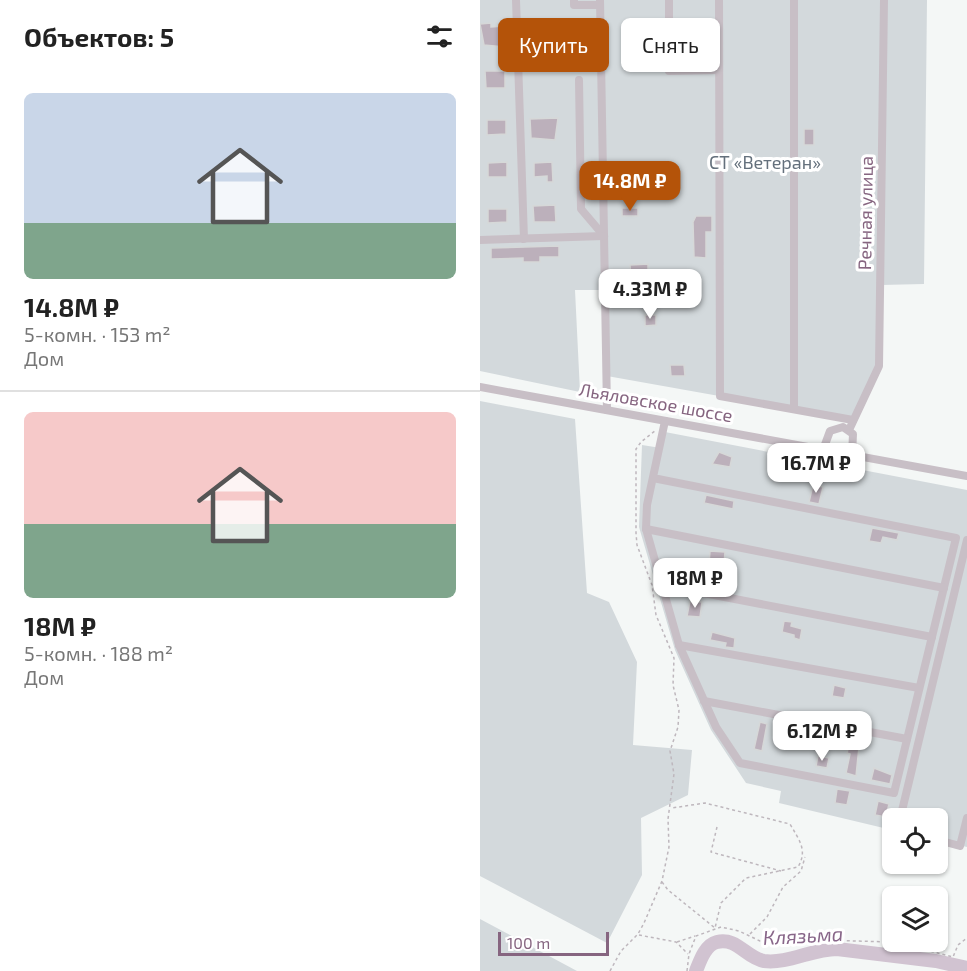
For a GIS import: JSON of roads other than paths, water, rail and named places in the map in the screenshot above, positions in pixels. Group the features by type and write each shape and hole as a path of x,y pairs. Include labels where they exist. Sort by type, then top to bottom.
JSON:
{"street":[{"path":"516,0 524,238"},
{"path":"574,0 574,5 600,2 607,410"},
{"path":"669,0 669,18"},
{"path":"719,0 719,18"},
{"path":"794,0 794,410"},
{"name":"Речная улица","path":"849,430 879,366 884,0"},
{"path":"719,72 720,396 853,420"},
{"path":"579,80 581,209 604,236"},
{"path":"480,240 604,236"},
{"name":"Льяловское шоссе","path":"480,387 967,476"},
{"path":"652,478 956,538 894,793 740,763 716,727 679,645 646,529 647,505 652,478 665,421"},
{"path":"823,450 830,431 838,427 849,430 855,439 852,455"},
{"path":"646,529 944,588"},
{"path":"903,808 967,540"},
{"path":"662,585 932,637"},
{"path":"679,645 919,688"},
{"path":"704,701 907,739"},
{"path":"948,842 964,846 967,818"}],"waterway":[{"name":"Клязьма","path":"696,971 709,946 724,941 764,961 782,960 837,949 936,961 967,968"}],"park label":[{"name":"СТ «Ветеран»","path":"765,162"}]}
